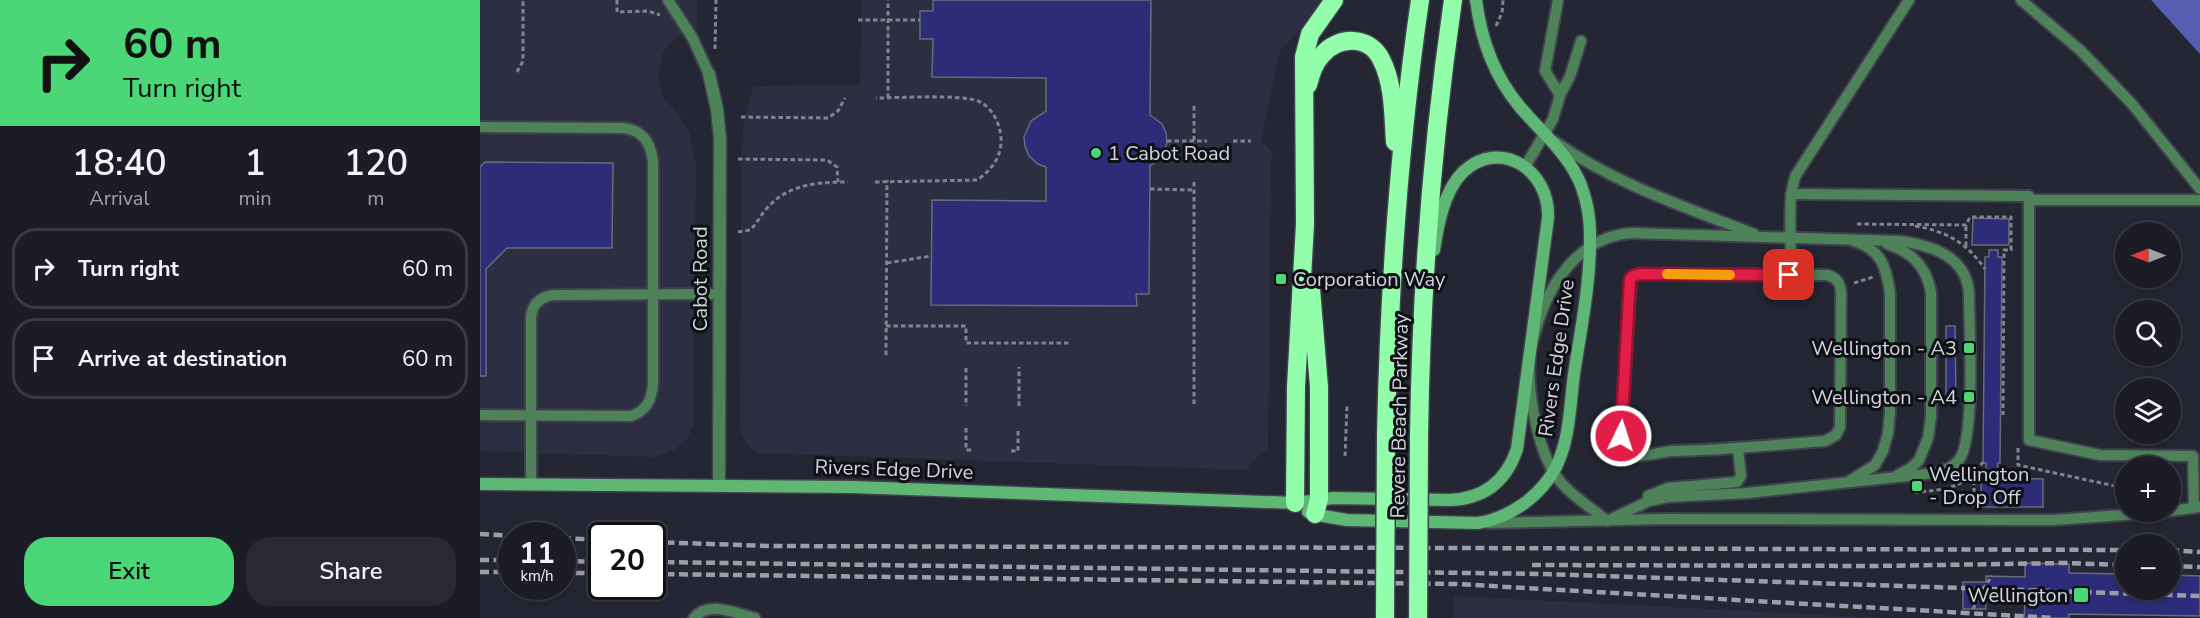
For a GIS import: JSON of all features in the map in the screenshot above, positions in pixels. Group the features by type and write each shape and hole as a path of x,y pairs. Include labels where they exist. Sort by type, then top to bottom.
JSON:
{"highway":[{"path":"1295,503 1296,387 1305,224 1303,68 1310,34 1334,0"},
{"name":"Revere Beach Parkway","path":"1385,618 1389,342 1397,208 1420,0"},
{"name":"Revere Beach Parkway","path":"1418,618 1422,334 1434,158 1453,0"},
{"path":"1305,107 1311,74 1317,61 1326,51 1344,42 1355,40 1375,51 1386,70 1390,96 1397,208"},
{"path":"1305,224 1319,387 1317,506"}],"main road":[{"name":"Rivers Edge Drive","path":"1317,506 1347,520 1478,523 1499,518 1511,512 1537,492 1560,459 1565,439 1586,289 1590,221 1581,186 1563,152 1521,108 1500,78 1485,45 1476,0"},
{"path":"1422,334 1434,246 1451,188 1464,171 1483,160 1507,160 1526,167"},
{"name":"Rivers Edge Drive","path":"484,483 899,488 1295,503 1317,506 1458,500 1473,497 1491,488 1506,473 1516,449 1548,211 1542,186 1526,167"}],"street":[{"name":"Cabot Road","path":"708,74 717,109 720,139 719,485"}],"lane":[{"path":"668,0 692,37 708,74"},
{"path":"1558,0 1545,71 1560,95"},
{"path":"1789,275 1791,194 1796,175 1909,0"},
{"path":"2021,0 2080,50 2124,96 2200,189"},
{"path":"1526,167 1553,119 1581,42"},
{"path":"480,127 635,130 644,136 650,145 653,162 653,383 650,401 636,415 624,417 480,415"},
{"path":"1545,134 1576,156 1629,185 1763,237"},
{"path":"1791,194 2030,196 2029,440 2100,455 2193,456 2197,507 2181,509"},
{"path":"2030,200 2200,200"},
{"path":"1623,234 1870,239 1926,246 1944,252 1961,268 1969,287 1969,420 1964,450 1955,464 1944,471 1889,479 1748,493 1668,497 1631,507 1606,521 1565,488 1553,472 1540,438 1532,394 1530,355 1540,317 1552,289 1572,261 1590,245 1605,238 1623,234"},
{"path":"1833,485 1854,479 1875,465 1886,446 1890,419 1890,293 1886,268 1872,250 1858,242 1844,238"},
{"path":"1870,239 1893,246 1915,258 1926,276 1931,293 1931,416 1928,438 1915,464 1907,471 1889,479"},
{"path":"1640,274 1831,276 1837,280 1840,287 1839,431 1833,438 1825,441 1663,452 1639,456 1629,454 1623,449 1621,436 1630,279 1633,276 1640,274"},
{"path":"531,484 531,318 535,303 548,295 720,294"},
{"path":"1606,521 1643,498 1668,488 1737,482 1741,476 1738,448"},
{"path":"1478,523 1664,519 2053,520 2115,516"},
{"path":"694,618 701,611 710,609 755,618"}],"path":[{"path":"517,72 523,61 523,0"},
{"path":"617,0 617,12 652,12 664,19"},
{"path":"708,74 716,39 716,0"},
{"path":"888,0 888,98"},
{"path":"858,20 920,20"},
{"path":"741,117 828,118 838,111 845,98"},
{"path":"875,182 977,180 993,165 1000,152 1001,143 1000,127 993,114 986,106 975,100 876,98"},
{"path":"1194,106 1194,154"},
{"path":"1167,141 1207,141"},
{"path":"1233,141 1251,141"},
{"path":"738,159 827,160 837,166 838,182"},
{"path":"886,355 887,180"},
{"path":"738,232 750,230 767,208 789,192 812,184 848,182"},
{"path":"1194,182 1194,404"},
{"path":"1150,189 1194,190"},
{"path":"1966,225 1966,246"},
{"path":"887,263 931,256"},
{"path":"1840,287 1875,276"},
{"path":"886,326 966,326 966,343 1070,343"},
{"path":"1019,367 1019,406"},
{"path":"966,368 966,406"},
{"path":"1345,456 1347,406"},
{"path":"966,428 966,450 972,450"},
{"path":"1011,451 1018,451 1018,428"},
{"path":"2018,443 2018,465 2115,486"},
{"path":"1974,473 1974,511"},
{"path":"1973,609 1992,576"}],"shaded area":[{"path":"480,0 697,0 697,27 681,34 669,44 662,55 658,77 664,99 689,131 696,164 693,427 685,442 672,451 654,457 480,451"},
{"path":"861,0 1321,0 1311,16 1280,51 1261,140 1274,154 1271,158 1268,448 1249,464 1249,470 759,453 750,448 740,428 743,126 753,86 860,85"},
{"path":"1454,596 1882,618 1454,618"}],"water":[{"path":"2151,0 2200,0 2200,54"}],"building":[{"name":"1 Cabot Road","path":"933,0 1151,0 1150,115 1162,124 1167,143 1162,157 1150,166 1149,294 1136,294 1137,306 931,305 932,200 1046,201 1046,167 1038,164 1029,156 1024,137 1031,121 1046,111 1046,78 932,77 933,39 920,39 920,11 933,11"},
{"path":"485,162 613,163 612,248 507,248 486,269 486,376 480,376 480,167"},
{"path":"1973,218 2009,219 2009,245 1972,245"},
{"path":"1989,250 1998,250 1998,257 2002,257 2000,463 1998,463 1997,474 2002,474 2002,478 2043,479 2043,507 1981,507 1981,473 1986,473 1986,463 1983,463 1985,257 1989,257"},
{"path":"1946,326 1955,326 1956,402 1946,402"},
{"name":"Wellington","path":"2025,563 2069,564 2069,573 2115,574 2115,600 2181,600 2181,575 2200,576 2200,616 2069,614 2069,618 2024,618 2025,602 1986,601 1986,609 1963,609 1963,582 1986,582 1986,576 2025,577"}],"railway":[{"path":"480,534 498,535"},
{"path":"576,539 588,539"},
{"path":"666,542 770,546 2115,550"},
{"path":"2181,551 2200,552"},
{"path":"480,560 498,560"},
{"path":"576,561 588,562"},
{"path":"666,562 1544,574 2200,596"},
{"path":"1532,565 2115,565"},
{"path":"2181,566 2200,567"},
{"path":"480,572 498,572"},
{"path":"576,573 588,573"},
{"path":"666,574 1456,584 2055,618"}],"slow traffic":[{"path":"1667,274 1730,275"}],"place":[{"name":"1 Cabot Road","path":"1096,153"},
{"name":"Corporation Way","path":"1281,279"},
{"name":"Wellington - A3","path":"1969,348"},
{"name":"Wellington - A4","path":"1969,397"},
{"name":"Wellington - Drop Off","path":"1917,486"},
{"name":"Wellington","path":"2081,595"}],"route":[{"path":"1621,436 1630,279 1633,276 1640,274 1789,275"}]}
